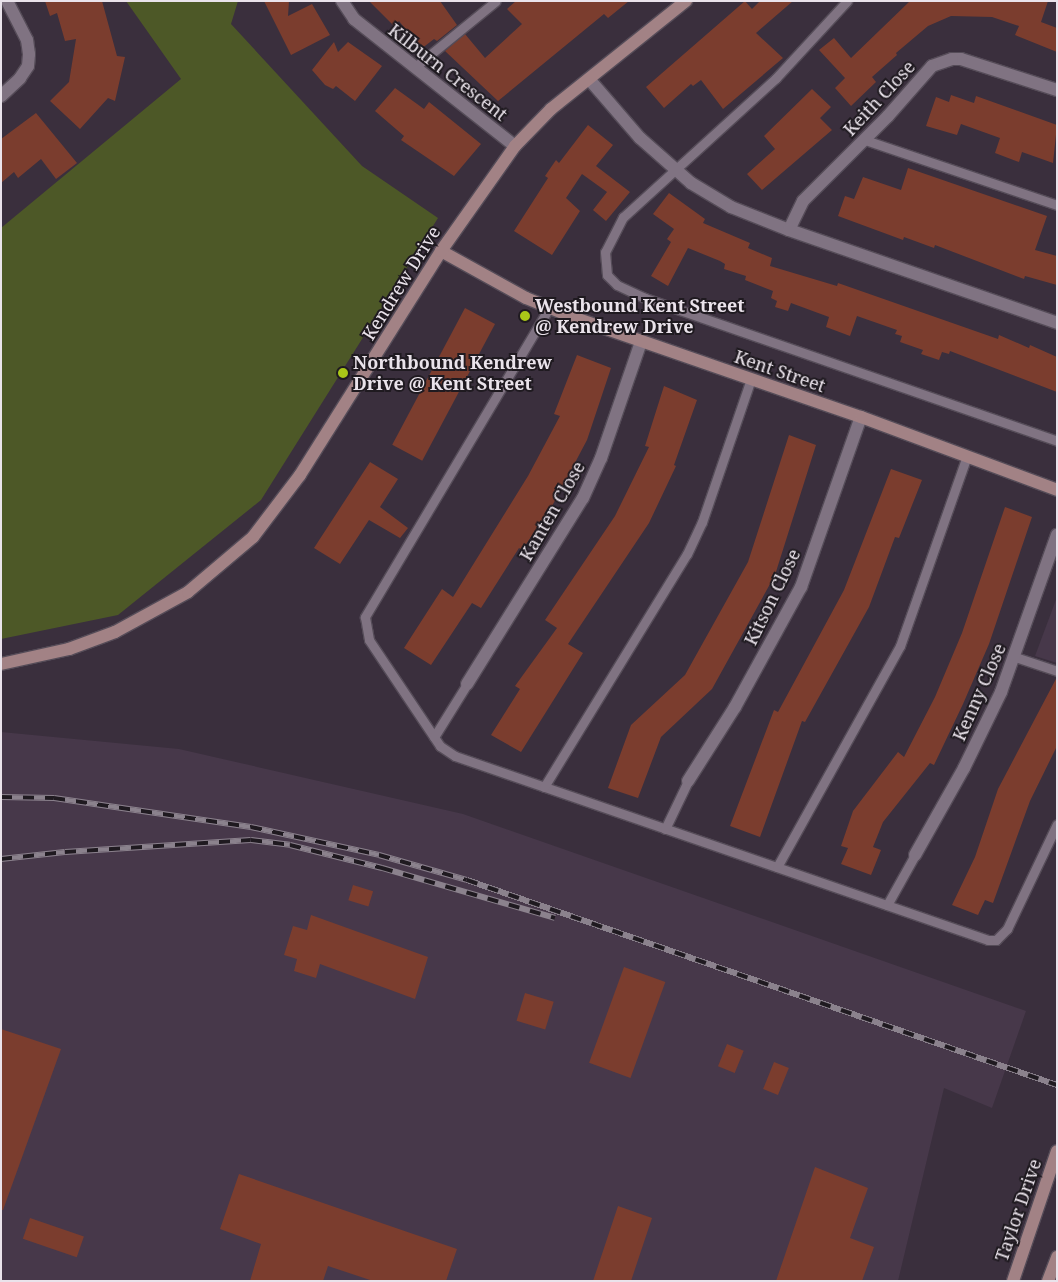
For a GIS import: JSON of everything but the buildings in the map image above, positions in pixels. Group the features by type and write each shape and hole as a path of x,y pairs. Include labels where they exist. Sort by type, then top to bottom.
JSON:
{"street":[{"path":"1,96 20,78 28,66 29,54 27,40 7,1"},
{"name":"Kilburn Crescent","path":"342,1 354,19 515,146"},
{"name":"Kendrew Drive","path":"1,664 69,649 115,632 188,592 254,537 300,475 441,250 515,146 551,109 686,1"},
{"name":"Keith Close","path":"789,230 802,201 865,140 932,66 943,61 974,62 1057,90"},
{"path":"589,78 640,138 676,171 731,207 789,230 1057,323"},
{"name":"Kent Street","path":"441,250 549,308 641,342 861,417 1057,490"},
{"name":"Kanten Close","path":"467,684 583,498 601,458 641,342"},
{"name":"Kitson Close","path":"688,780 735,707 800,587 861,417"},
{"name":"Kenny Close","path":"915,855 981,735 1015,657 1057,535"},
{"name":"Taylor Drive","path":"1013,1281 1057,1151"},
{"path":"1048,1281 1057,1257"}],"lane":[{"path":"415,67 496,1"},
{"path":"847,1 801,54 676,171 633,207 615,228 607,247 604,264 607,275 617,285 645,298 1057,441"},
{"path":"865,140 1057,205"},
{"path":"549,308 364,617 369,640 440,746 455,756 887,905 996,940 1007,929 1057,824"},
{"path":"544,787 687,554 702,522 750,379"},
{"path":"777,867 900,646 967,456"},
{"path":"1015,657 1057,671"},
{"path":"434,737 467,684"},
{"path":"665,829 688,780"},
{"path":"887,905 915,855"}],"shaded area":[{"path":"1057,597 1057,663 1035,656"},
{"path":"1,732 179,749 463,814 1026,1011 992,1108 944,1088 898,1281 1,1281"}],"green space":[{"path":"126,1 238,1 231,24 362,166 438,218 261,500 118,615 1,639 1,228 181,79"}],"railway":[{"path":"1,797 54,798 251,827 379,855 467,880 1057,1085"},
{"path":"1,859 65,852 251,840 290,845 382,868 555,918"}],"place":[{"name":"Westbound Kent Street @ Kendrew Drive","path":"525,316"},
{"name":"Northbound Kendrew Drive @ Kent Street","path":"343,373"}]}
